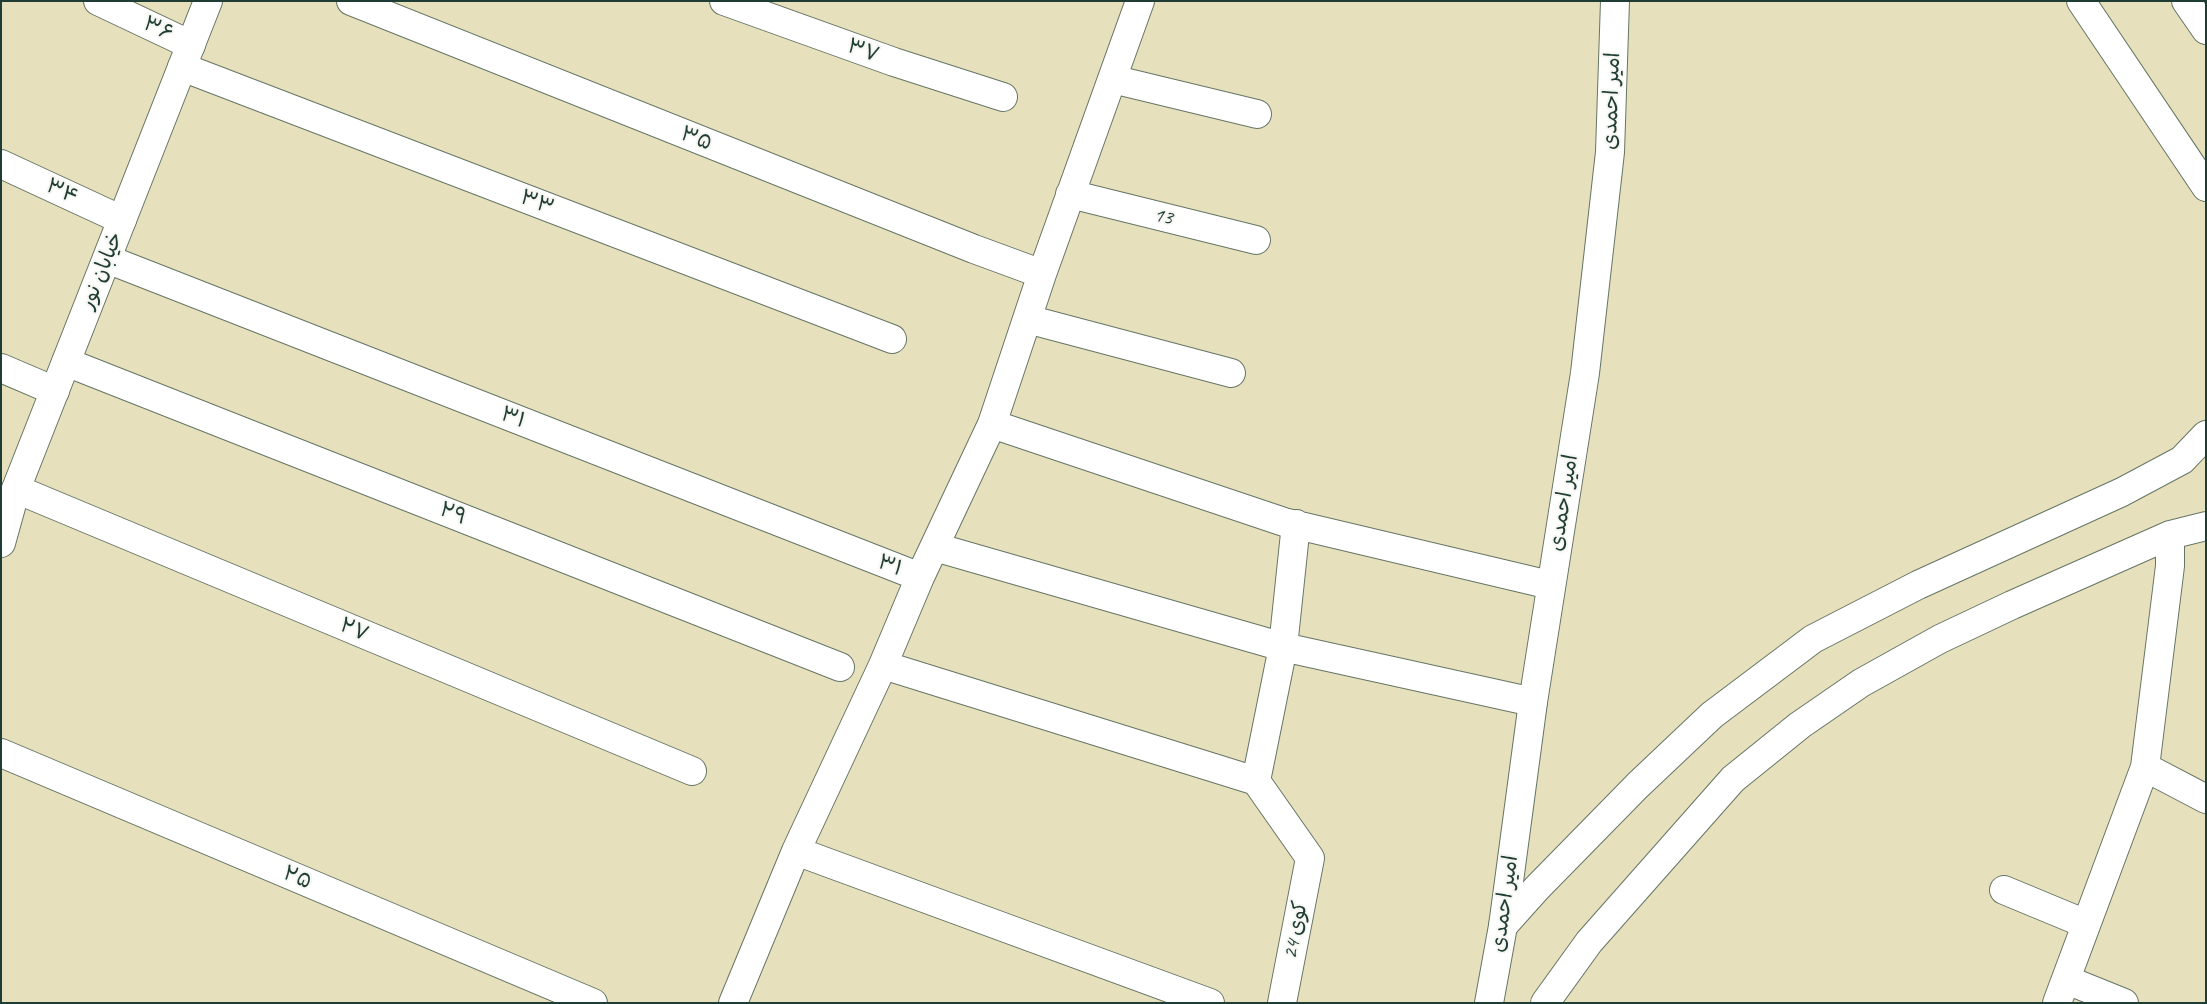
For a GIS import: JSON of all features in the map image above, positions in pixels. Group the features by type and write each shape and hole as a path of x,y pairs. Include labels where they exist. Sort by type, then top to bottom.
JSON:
{"main road":[{"name":"۳۶","path":"98,1 186,56"},
{"name":"خیابان نور","path":"1,543 16,489 208,1"},
{"name":"۳۵","path":"351,1 974,249 1042,274"},
{"name":"۳۷","path":"724,1 894,62 1003,97"},
{"path":"733,1003 796,851 883,665 920,577 992,424 1042,274 1140,1"},
{"name":"امیر احمدی","path":"1489,1003 1503,926 1550,585 1585,373 1610,152 1615,1"},
{"path":"2081,1 2206,187"},
{"path":"2186,1 2206,30"},
{"name":"۳۳","path":"186,56 892,339"},
{"path":"1112,79 1257,114"},
{"name":"۳۴","path":"1,164 122,220"},
{"name":"13","path":"1070,194 1256,240"},
{"name":"۳۱","path":"107,259 920,577"},
{"path":"1027,319 1231,373"},
{"name":"۲۹","path":"66,362 840,667"},
{"path":"1,368 55,391"},
{"path":"992,424 1296,524 1550,585"},
{"path":"1503,926 1537,888 1638,785 1712,716 1813,639 1918,585 2122,492 2182,460 2203,441"},
{"name":"۲۷","path":"16,489 692,772"},
{"path":"883,665 1256,781 1282,647 1296,524"},
{"path":"1545,1003 1588,942 1733,779 1800,725 1861,683 1940,639 2020,601 2170,535 2206,526"},
{"path":"2118,1001 2062,991 2144,766 2170,566 2170,535"},
{"path":"935,547 1282,647 1533,702"},
{"name":"۲۵","path":"1,753 593,1003"},
{"path":"2144,766 2206,799"},
{"name":"کوی 24","path":"1256,781 1310,858 1282,1003"},
{"path":"796,851 1210,1003"},
{"path":"2004,890 2086,924"}]}
